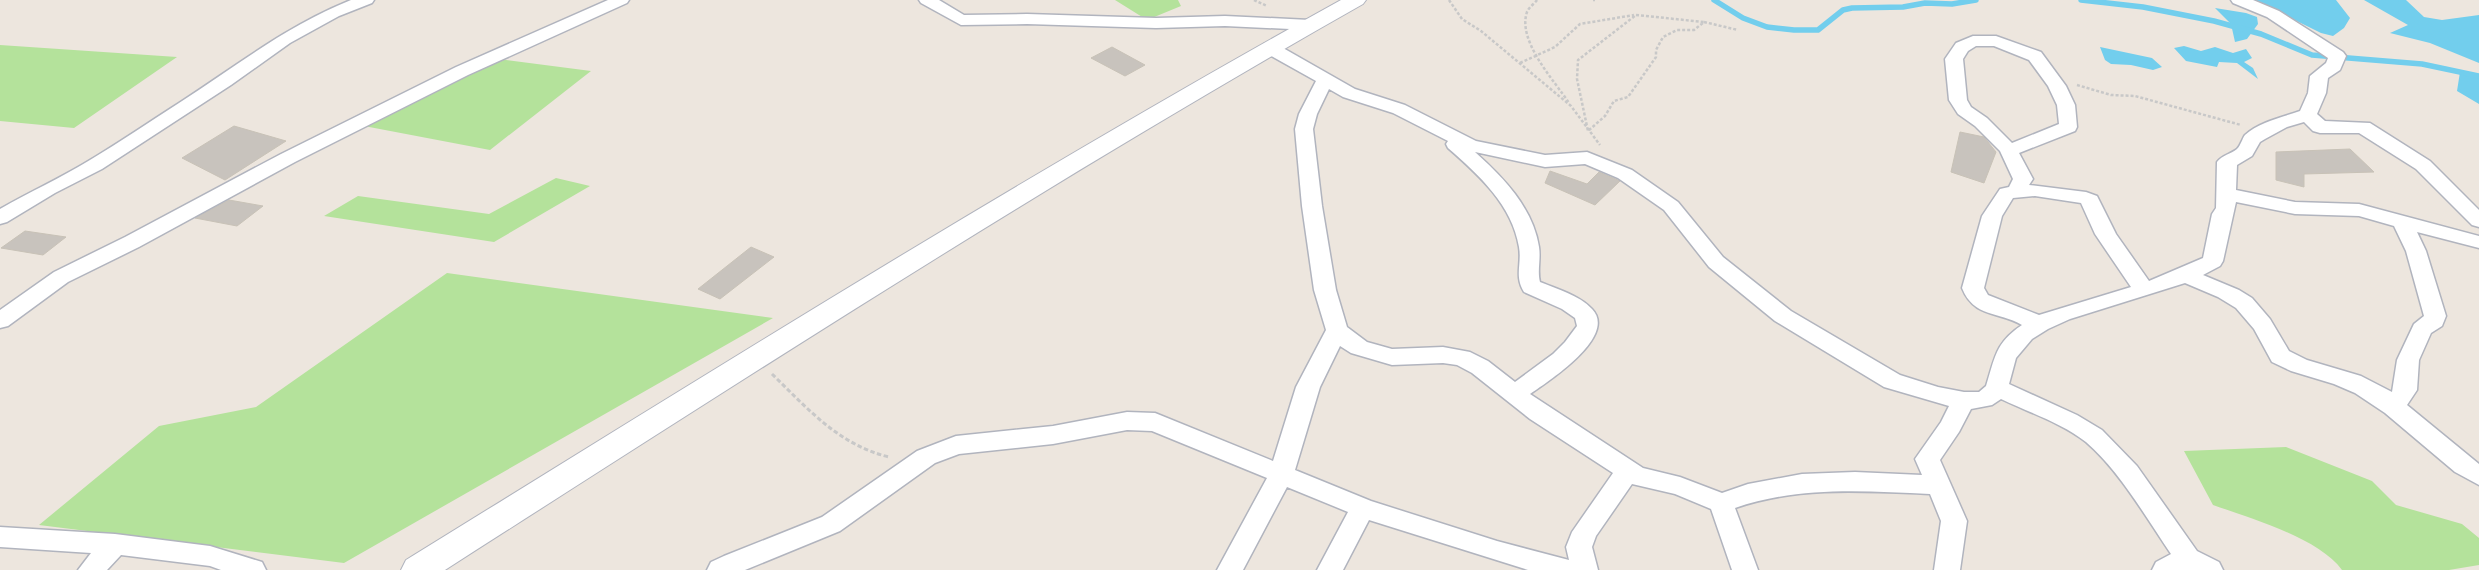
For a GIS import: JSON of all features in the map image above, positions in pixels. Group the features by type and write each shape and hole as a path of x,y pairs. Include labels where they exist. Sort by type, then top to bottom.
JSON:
{"street":[{"path":"0,218 48,189 96,165 225,81 284,39 333,13 366,0"},
{"path":"0,321 61,277 141,238 288,158 462,71 621,0"},
{"path":"928,0 961,20 1027,19 1156,23 1225,21 1310,25"},
{"path":"418,570 1040,180 1356,0"},
{"path":"2239,0 2273,14 2337,56 2334,66 2319,76 2314,121"},
{"path":"2009,150 2068,127 2066,105 2052,78 2035,56 1996,41 1973,42 1962,47 1954,59 1958,100 1964,110 1981,122 2009,150 2010,156 2023,179 2016,190"},
{"path":"1270,48 1350,93 1399,109 1439,131 1470,145 1545,161 1587,158 1625,174 1671,206 1716,262 1783,316 1892,380 1906,386 1964,400 1984,399 1997,388 2005,357 2022,336 2038,325 2064,314 2187,276 2213,261 2222,214 2226,208 2226,162 2246,152 2252,139 2280,123 2314,121 2363,127 2423,165 2479,221"},
{"path":"1325,80 1308,114 1304,129 1312,206 1325,290 1337,330 1346,340 1359,348 1392,357 1405,358 1443,355 1462,358 1480,368 1538,413 1636,476 1680,486 1721,502 1743,494 1807,481 1939,485"},
{"path":"1439,131 1476,162 1505,191 1524,227 1530,259 1527,274 1532,287 1578,310 1586,315 1588,322 1581,339 1567,355 1514,394"},
{"path":"2038,325 2021,315 1984,303 1975,296 1973,288 1992,216 2007,193 2016,190 2057,192 2090,200 2092,209 2106,233 2145,290"},
{"path":"2225,194 2295,208 2359,210 2479,242"},
{"path":"2391,404 2400,398 2405,390 2408,360 2422,329 2434,321 2435,316 2416,251 2402,220"},
{"path":"2187,276 2236,297 2245,304 2262,324 2280,356 2285,360 2342,377 2363,386 2391,404 2429,440 2479,476"},
{"path":"1230,570 1282,473 1308,387 1337,330"},
{"path":"1997,388 2069,421 2094,436 2128,473 2199,564 2165,570"},
{"path":"1947,570 1954,520 1927,459 1951,426 1964,400"},
{"path":"720,570 741,559 816,532 831,524 926,457 956,445 1053,434 1127,421 1155,422 1363,508 1498,551 1567,570"},
{"path":"1585,570 1579,547 1585,532 1628,471"},
{"path":"1721,502 1745,570"},
{"path":"1335,569 1363,508"},
{"path":"0,537 115,544 210,556 253,570"},
{"path":"91,570 115,544"}],"path":[{"path":"1449,0 1462,19 1481,31 1571,106"},
{"path":"1537,0 1527,11 1525,22 1535,56 1600,145"},
{"path":"1520,63 1555,47 1580,24 1636,15 1704,22 1738,30"},
{"path":"1588,131 1577,79 1578,60 1636,15"},
{"path":"1588,131 1605,116 1614,102 1628,97 1656,57 1656,50 1663,37 1677,30 1694,30 1704,22"},
{"path":"2052,78 2063,83 2089,88 2111,96 2135,96 2203,116 2268,130"},
{"path":"755,358 835,433 856,447 873,454 926,457"}],"green space":[{"path":"1115,0 1178,0 1181,6 1147,20"},
{"path":"0,45 177,57 74,128 0,121"},
{"path":"498,59 591,71 490,150 364,126"},
{"path":"556,178 590,186 494,242 324,216 358,196 489,214"},
{"path":"447,273 773,318 344,563 39,525 159,426 256,407"},
{"path":"2286,447 2372,481 2396,505 2462,524 2479,538 2479,565 2449,570 2342,570 2317,548 2301,539 2283,530 2213,505 2184,451"}],"water":[{"path":"2254,0 2336,0 2350,18 2344,28 2333,36 2321,33"},
{"path":"2364,0 2406,0 2424,17 2442,20 2479,15 2479,63 2430,43 2390,33 2408,25"},
{"path":"2215,8 2246,13 2257,17 2258,24 2247,39 2235,42 2231,24"},
{"path":"2184,46 2201,51 2215,47 2233,53 2246,49 2252,58 2244,62 2253,68 2258,79 2237,63 2219,62 2217,67 2186,61 2174,48"},
{"path":"2100,47 2152,58 2162,67 2153,70 2131,65 2111,64 2105,60"},
{"path":"2460,72 2479,74 2479,104 2457,91"}],"building":[{"path":"1112,47 1145,65 1125,76 1091,58"},
{"path":"234,126 286,141 225,180 182,158"},
{"path":"1960,132 1984,137 1996,152 1984,183 1951,172"},
{"path":"2350,149 2374,172 2304,174 2304,187 2276,180 2276,152"},
{"path":"1550,171 1587,184 1599,172 1620,181 1595,205 1545,183"},
{"path":"229,200 263,206 237,226 195,218"},
{"path":"25,231 66,237 43,255 1,248"},
{"path":"751,247 774,257 720,299 698,289"}],"waterway":[{"path":"1714,0 1743,18 1767,27 1794,30 1818,30 1843,10 1852,8 1903,7 1925,3 1952,4 1976,0"},
{"path":"2081,0 2143,7 2214,21 2261,34 2312,55 2422,64 2479,76"}]}
